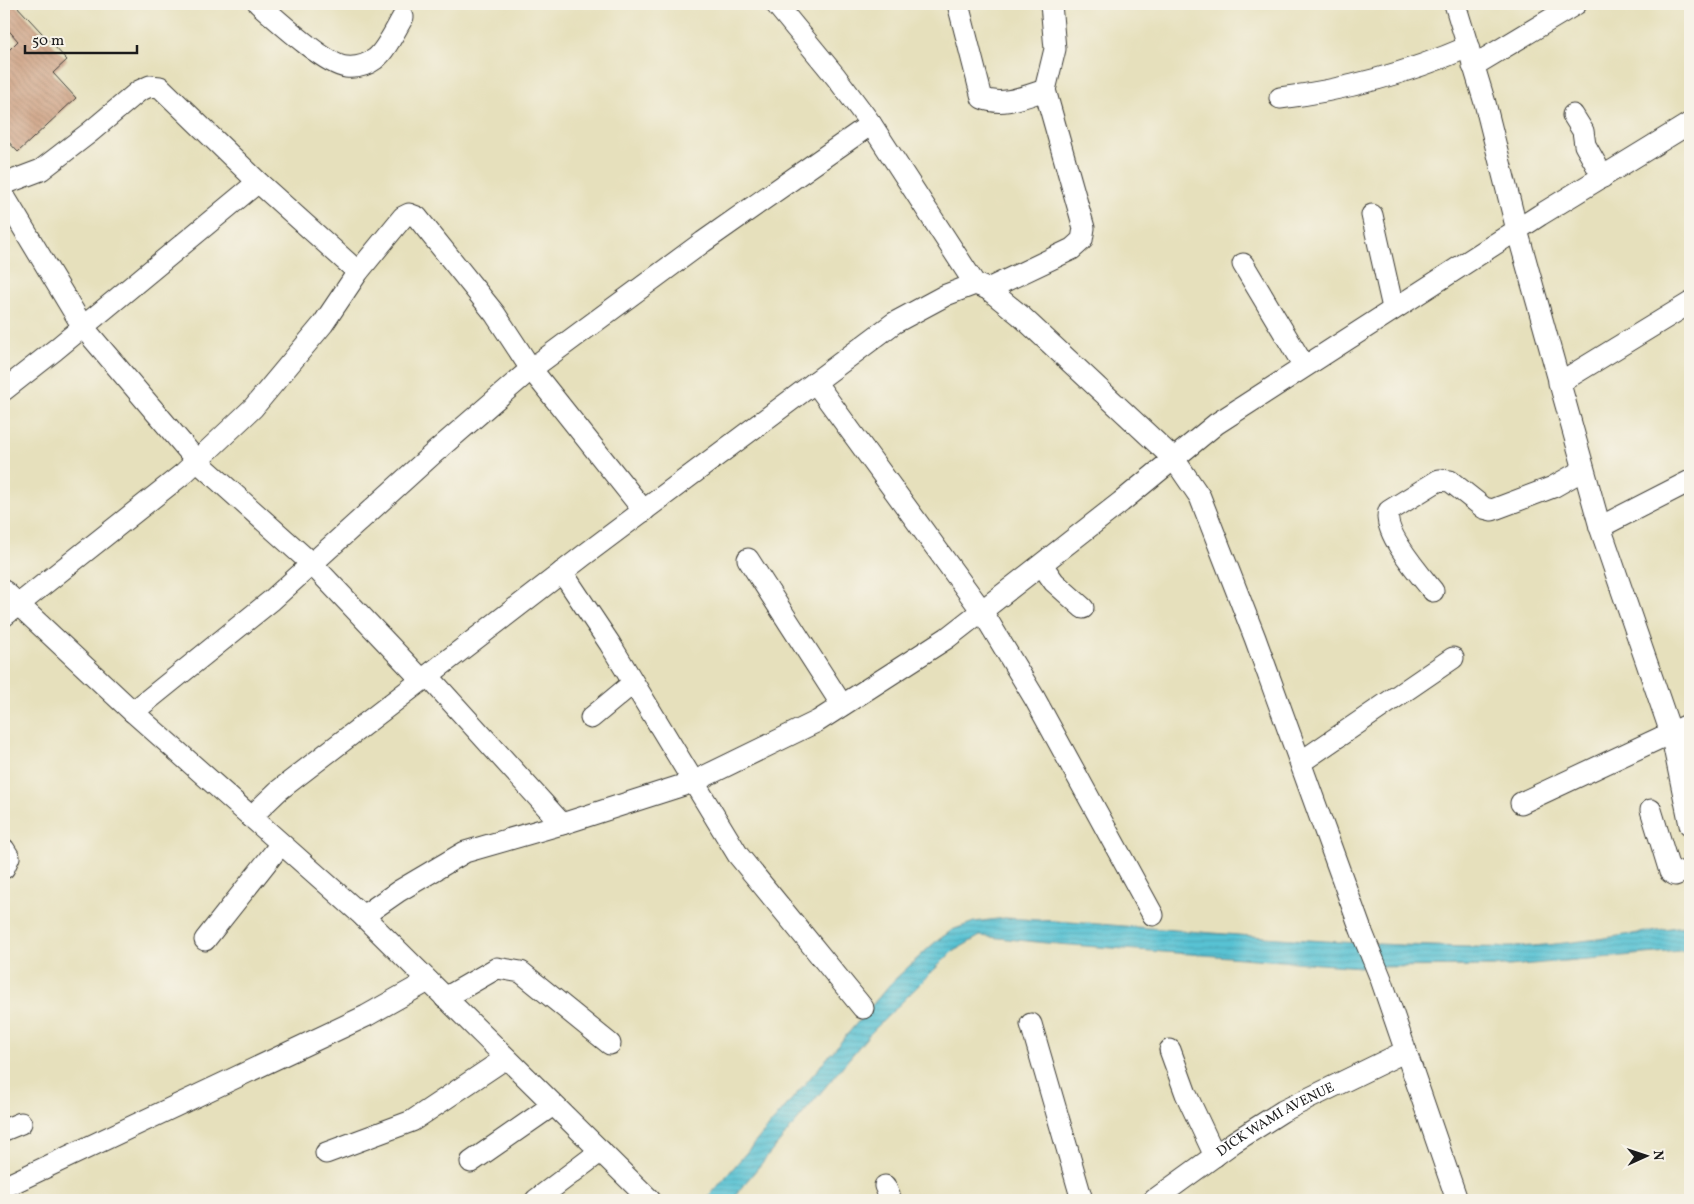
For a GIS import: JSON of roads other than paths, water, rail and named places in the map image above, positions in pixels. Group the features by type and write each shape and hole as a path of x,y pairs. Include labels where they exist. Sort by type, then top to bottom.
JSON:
{"street":[{"path":"260,4 276,20 330,60 345,67 360,66 377,58 403,17"},
{"path":"776,4 836,76 982,286 1020,315 1174,459 1200,497 1381,979 1457,1200"},
{"path":"958,4 982,98 989,101 1009,101 1045,90"},
{"path":"251,818 278,790 562,572 894,323 946,295 982,286 1072,249 1082,240 1084,228 1045,90 1055,49 1051,4"},
{"path":"1454,4 1600,527 1681,729 1690,825"},
{"path":"1280,98 1316,94 1470,56 1576,4"},
{"path":"4,184 41,170 89,133 138,91 150,86 160,87 258,182 358,272"},
{"path":"1574,114 1582,131 1585,145 1603,177"},
{"path":"363,916 399,891 465,852 562,824 693,782 818,721 947,638 1042,565 1216,424 1393,308 1690,123"},
{"path":"133,712 272,600 435,452 531,369 703,242 871,124"},
{"path":"4,390 258,182"},
{"path":"4,196 83,327 197,461 312,564 425,678 562,824"},
{"path":"644,511 531,369 495,314 417,217 409,214 403,217 358,272 323,324 253,408 197,461 8,604 363,916 650,1200"},
{"path":"1372,215 1393,308"},
{"path":"1243,264 1304,366"},
{"path":"1559,383 1690,303"},
{"path":"815,382 982,611 1035,700 1153,915"},
{"path":"1433,591 1408,561 1388,523 1389,511 1438,480 1444,479 1450,480 1484,508 1492,510 1553,487 1583,470"},
{"path":"1600,527 1690,481"},
{"path":"748,559 842,705"},
{"path":"1042,565 1054,582 1083,608"},
{"path":"562,572 633,683 738,855 863,1008"},
{"path":"1301,762 1453,658"},
{"path":"591,718 633,683"},
{"path":"1521,803 1681,729"},
{"path":"1652,810 1670,872 1675,875 1690,869"},
{"path":"205,940 281,844"},
{"path":"4,849 9,857 4,868"},
{"path":"445,998 497,968 521,972 610,1044"},
{"path":"4,1187 366,1016 428,981"},
{"path":"1031,1024 1082,1200"},
{"path":"1170,1050 1186,1094 1215,1156"},
{"name":"DICK WAMI AVENUE","path":"1154,1200 1215,1156 1283,1111 1406,1050"},
{"path":"326,1153 412,1120 506,1058"},
{"path":"471,1162 553,1105"},
{"path":"536,1200 601,1151"}],"water":[{"path":"1005,918 1351,943 1484,947 1516,947 1573,942 1690,925 1690,950 1509,966 1360,967 1046,943 980,936 952,952 868,1036 731,1200 706,1200 891,983 933,944 952,930 974,922"}]}
